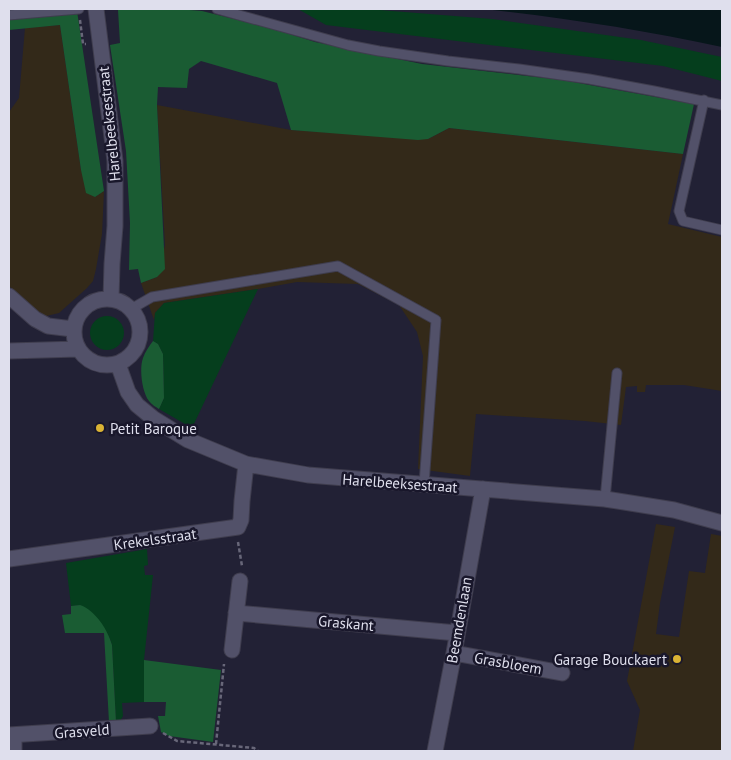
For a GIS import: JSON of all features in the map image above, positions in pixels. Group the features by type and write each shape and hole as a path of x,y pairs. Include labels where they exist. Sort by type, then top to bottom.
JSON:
{"street":[{"name":"Harelbeeksestraat","path":"96,9 115,161 115,226 111,299"},
{"path":"9,296 35,319 48,326 73,329"},
{"path":"111,299 122,302 131,309 137,318 140,329 139,340 135,350 127,358 118,364 109,365 91,362 84,356 78,349 73,329 75,320 86,306 94,301 111,299"},
{"path":"9,351 78,349"},
{"name":"Harelbeeksestraat","path":"118,364 128,392 138,405 154,419 188,440 246,464 308,475 605,499 674,510 722,522"},
{"path":"235,528 238,527 241,520 246,464"},
{"name":"Beemdenlaan","path":"435,751 483,489"},
{"name":"Krekelsstraat","path":"9,559 235,528"},
{"path":"232,650 240,581"},
{"name":"Graskant","path":"236,613 457,634"},
{"name":"Grasbloem","path":"454,653 562,673"},
{"name":"Grasveld","path":"14,751 11,735 150,726"}],"lane":[{"path":"9,15 78,9"},
{"path":"217,9 379,51 448,61 519,68 589,79 722,105"},
{"path":"704,100 679,212 684,221 722,230"},
{"path":"131,309 152,297 338,266 421,311 436,320 424,484"},
{"path":"605,499 617,372"}],"path":[{"path":"78,9 83,44"},
{"path":"235,528 243,570 240,581"},
{"path":"216,744 225,658 232,650"},
{"path":"150,726 177,741 254,748 258,751"}],"shaded area":[{"path":"484,9 722,9 722,47 604,25"},
{"path":"60,25 81,170 95,197 104,191 102,234 93,281 59,313 42,317 9,286 9,112 19,98 25,28"},
{"path":"157,105 291,130 428,139 449,128 683,154 668,224 722,237 722,391 684,385 646,385 645,392 637,392 637,386 626,387 621,425 476,414 470,476 418,469 423,356 417,332 399,305 358,284 297,282 164,303 155,313 154,320 141,283 157,277 165,245"},
{"name":"Garage Bouckaert","path":"656,524 675,527 656,634 679,637 689,571 705,573 711,534 722,536 722,751 633,751 640,710 627,681"}],"green space":[{"path":"298,9 367,9 492,19 641,40 722,57 722,81 663,66 326,25"},
{"path":"118,10 202,11 270,28 315,42 422,64 562,80 694,104 683,154 449,128 428,139 418,140 291,130 277,83 201,61 189,69 187,88 158,87 157,105 165,269 157,277 141,283 138,269 129,270 130,223 126,151 110,45 120,43"},
{"path":"77,11 104,191 95,197 86,193 81,170 60,25 9,30 9,19"},
{"path":"258,289 192,428 159,409 164,398 163,354 158,344 153,341 155,313 164,303"},
{"path":"107,316 114,317 119,321 123,326 123,340 119,345 114,349 107,350 100,349 95,345 91,340 90,333 91,326 95,321 100,317"},
{"path":"153,341 158,344 163,354 164,398 159,409 147,397 141,374 143,358"},
{"path":"147,549 148,565 144,566 145,575 153,575 144,660 144,702 122,703 123,716 120,721 116,722 112,645 104,627 95,618 80,605 71,606 66,563"},
{"path":"80,605 91,611 100,621 112,645 116,722 109,722 104,633 65,633 62,615 71,614 71,606"},
{"path":"144,660 221,670 213,742 169,736 161,732 158,716 165,716 166,702 144,702"}],"place":[{"name":"Petit Baroque","path":"100,428"},
{"name":"Garage Bouckaert","path":"677,659"}]}
